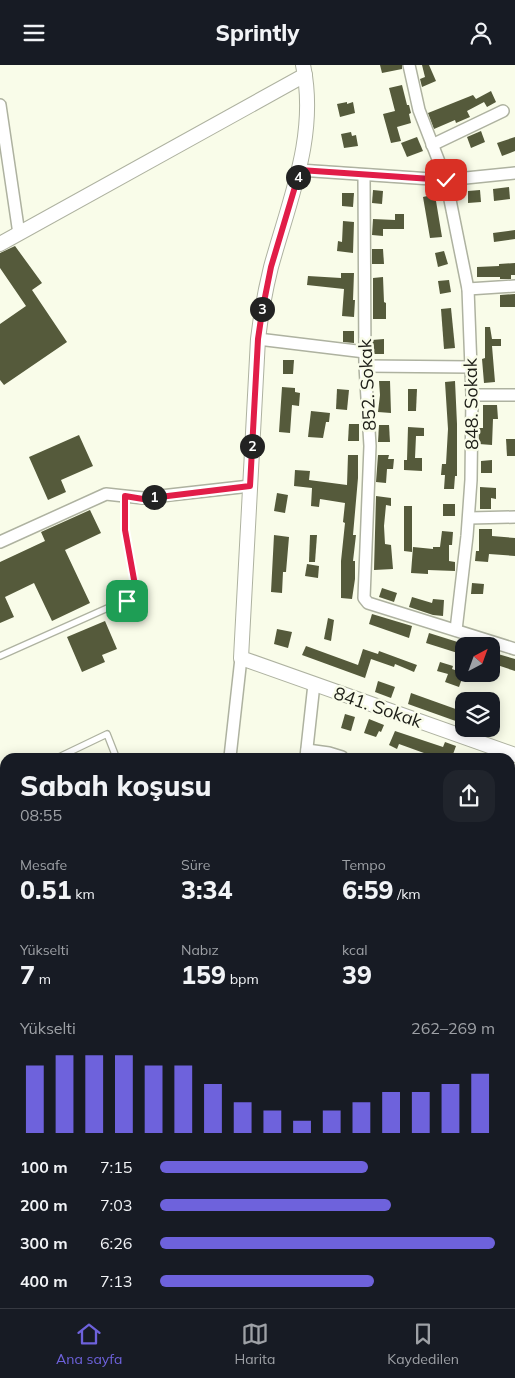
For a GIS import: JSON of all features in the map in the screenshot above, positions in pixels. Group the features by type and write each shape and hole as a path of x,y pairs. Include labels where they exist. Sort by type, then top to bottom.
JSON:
{"street":[{"name":"848. Sokak","path":"410,65 419,110 446,180 468,289 472,395 472,480 456,630"},
{"path":"0,244 304,70 307,120 300,170 271,267 258,339 241,658 230,753"},
{"path":"0,105 19,234"},
{"path":"432,145 503,111"},
{"path":"300,170 446,180 515,173"},
{"name":"852. Sokak","path":"364,175 364,366 370,446 364,595 368,603 456,630"},
{"path":"468,289 515,285"},
{"path":"258,339 365,352"},
{"path":"364,366 470,367"},
{"path":"472,395 515,395"},
{"path":"0,542 106,494 143,499 250,486"},
{"path":"469,517 515,517"},
{"path":"456,630 515,649"},
{"name":"841. Sokak","path":"241,658 509,753"},
{"path":"306,753 314,684"}],"lane":[{"path":"0,656 130,598 134,592 135,585 125,530 125,496"},
{"path":"67,753 107,734 114,753"}],"building":[{"path":"380,65 402,65 402,69 382,73"},
{"path":"422,65 429,65 436,81 422,87 420,79 425,77"},
{"path":"402,85 411,113 409,114 411,123 397,127 401,141 391,143 383,114 395,111 389,88"},
{"path":"491,91 496,102 487,107 484,102 467,111 470,117 456,123 455,120 434,129 428,113 473,95 476,99"},
{"path":"347,102 347,104 353,102 355,113 340,117 337,104"},
{"path":"481,131 485,142 471,148 467,137"},
{"path":"351,132 352,136 356,135 358,146 344,148 341,134"},
{"path":"417,137 423,151 407,157 401,143"},
{"path":"515,137 515,151 502,156 497,143"},
{"path":"509,187 510,199 494,201 493,189"},
{"path":"373,190 383,191 382,204 372,203"},
{"path":"480,190 481,202 468,203 468,191"},
{"path":"342,193 354,193 353,207 342,206"},
{"path":"440,193 441,200 436,201 442,237 430,238 423,197"},
{"path":"395,214 404,214 404,229 383,229 383,236 372,235 373,219 395,220"},
{"path":"343,221 354,222 353,253 337,251 338,241 342,242"},
{"path":"515,230 515,239 494,242 493,233"},
{"path":"15,246 42,283 32,290 67,342 4,385 0,380 0,324 26,306 0,268 0,253"},
{"path":"372,249 383,249 384,264 372,264"},
{"path":"444,251 448,264 438,267 435,253"},
{"path":"515,263 515,275 511,275 511,279 477,277 477,267"},
{"path":"341,273 354,273 354,317 342,316 344,289 307,285 308,276 341,278"},
{"path":"383,277 386,319 373,319 373,278"},
{"path":"449,280 451,292 440,294 438,281"},
{"path":"515,294 515,307 500,307 500,295"},
{"path":"451,308 455,348 444,349 441,309"},
{"path":"485,327 490,327 492,339 501,339 501,346 492,346 495,382 484,383 482,359 485,358"},
{"path":"343,331 354,331 354,343 343,342"},
{"path":"384,339 384,354 373,354 372,340"},
{"path":"283,360 294,360 293,374 283,374"},
{"path":"379,381 390,381 391,413 378,412"},
{"path":"455,381 457,476 455,476 454,489 444,489 445,475 441,475 442,464 446,464 448,429 445,382"},
{"path":"282,387 295,388 295,392 300,393 299,406 292,405 290,433 279,432"},
{"path":"337,389 349,390 347,410 336,409"},
{"path":"408,389 417,389 416,411 408,411"},
{"path":"483,405 497,405 498,419 493,419 492,445 479,444 479,428 483,428"},
{"path":"311,411 330,413 323,438 308,437"},
{"path":"349,424 359,424 359,441 348,441"},
{"path":"379,425 389,425 390,442 378,442"},
{"path":"408,427 424,428 424,436 416,436 415,458 422,458 422,471 404,470 404,460 407,460"},
{"path":"79,435 93,466 61,480 66,492 48,500 29,457"},
{"path":"506,439 515,439 515,456 507,456"},
{"path":"348,455 358,455 353,535 356,535 353,561 355,561 355,579 352,599 341,598 341,561 345,503 320,499 319,507 311,506 312,488 294,486 295,470 310,471 309,480 347,485"},
{"path":"378,455 389,455 388,459 394,459 393,469 387,469 386,483 376,482"},
{"path":"492,460 492,473 481,473 481,461"},
{"path":"480,487 496,488 496,499 491,498 491,509 480,509"},
{"path":"277,493 288,495 285,513 274,511"},
{"path":"376,496 391,498 391,506 386,505 384,526 385,544 391,545 393,569 374,570"},
{"path":"443,504 455,504 455,516 443,516"},
{"path":"404,506 412,506 412,552 404,551"},
{"path":"90,510 101,533 65,550 90,603 52,621 34,583 5,597 14,617 0,623 0,562 45,541 41,532"},
{"path":"479,529 492,529 492,536 515,538 515,556 489,554 488,562 475,561 476,551 479,551"},
{"path":"442,531 453,532 452,545 449,545 449,561 455,562 455,571 428,570 428,574 411,573 413,547 433,549 433,547 440,547"},
{"path":"274,535 289,537 286,572 283,572 282,593 271,592"},
{"path":"310,535 317,535 315,562 309,562"},
{"path":"307,564 319,566 318,578 305,576"},
{"path":"472,583 484,584 483,594 471,594"},
{"path":"382,588 397,593 394,602 379,597"},
{"path":"412,597 432,603 433,599 444,600 443,616 433,615 409,607"},
{"path":"372,614 412,626 409,638 369,624"},
{"path":"328,618 334,620 331,641 324,639"},
{"path":"105,621 117,649 102,655 105,662 82,672 67,637"},
{"path":"277,629 292,632 288,648 274,644"},
{"path":"429,633 455,641 455,652 426,643"},
{"path":"306,646 358,665 363,649 378,654 379,651 417,665 414,672 395,664 394,667 371,659 365,678 302,655"},
{"path":"500,655 515,659 515,671 500,666"},
{"path":"440,662 453,666 452,669 455,670 455,683 460,683 459,687 445,682 448,674 437,671"},
{"path":"378,681 395,687 391,698 375,692"},
{"path":"411,693 455,709 455,721 408,704"},
{"path":"345,714 355,717 351,731 341,728"},
{"path":"369,719 384,725 376,737 364,733"},
{"path":"395,731 443,747 445,742 456,746 453,753 424,753 399,744 397,749 389,745"}],"route":[{"path":"127,601 133,595 135,585 126,542 125,496 143,499 250,486 258,339 262,312 271,267 300,170 446,180"}]}
